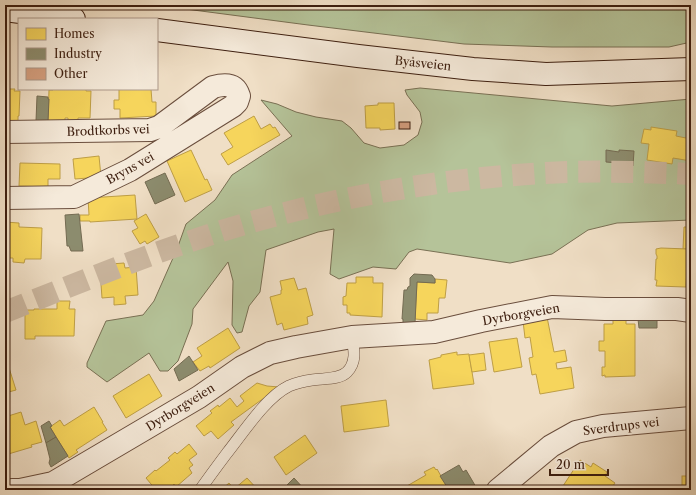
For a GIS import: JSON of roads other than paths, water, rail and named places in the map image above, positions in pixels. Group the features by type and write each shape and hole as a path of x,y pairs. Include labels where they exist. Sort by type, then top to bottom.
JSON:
{"street":[{"path":"5,10 66,18"},
{"name":"Byåsveien","path":"158,30 358,56 473,69 539,74 691,69"},
{"name":"Brodtkorbs vei","path":"5,132 150,130 159,126 213,87 222,84 228,85 234,88 238,92 239,96"},
{"name":"Bryns vei","path":"5,198 74,197 130,170 233,106 237,102 239,96"},
{"name":"Dyrborgveien","path":"12,490 20,490 53,483 200,397 242,367 270,354 296,347 352,337 434,332 552,307 677,309 691,311"},
{"name":"Sverdrups vei","path":"498,490 551,446 576,432 603,426 686,422"}],"lane":[{"path":"200,490 243,432 276,394 288,386 300,382 314,379 335,378 346,374 355,355 352,337"}],"tunnel":[{"path":"5,312 67,287 194,240 259,220 335,201 412,187 489,177 528,174 567,172 645,172 691,174"}]}
